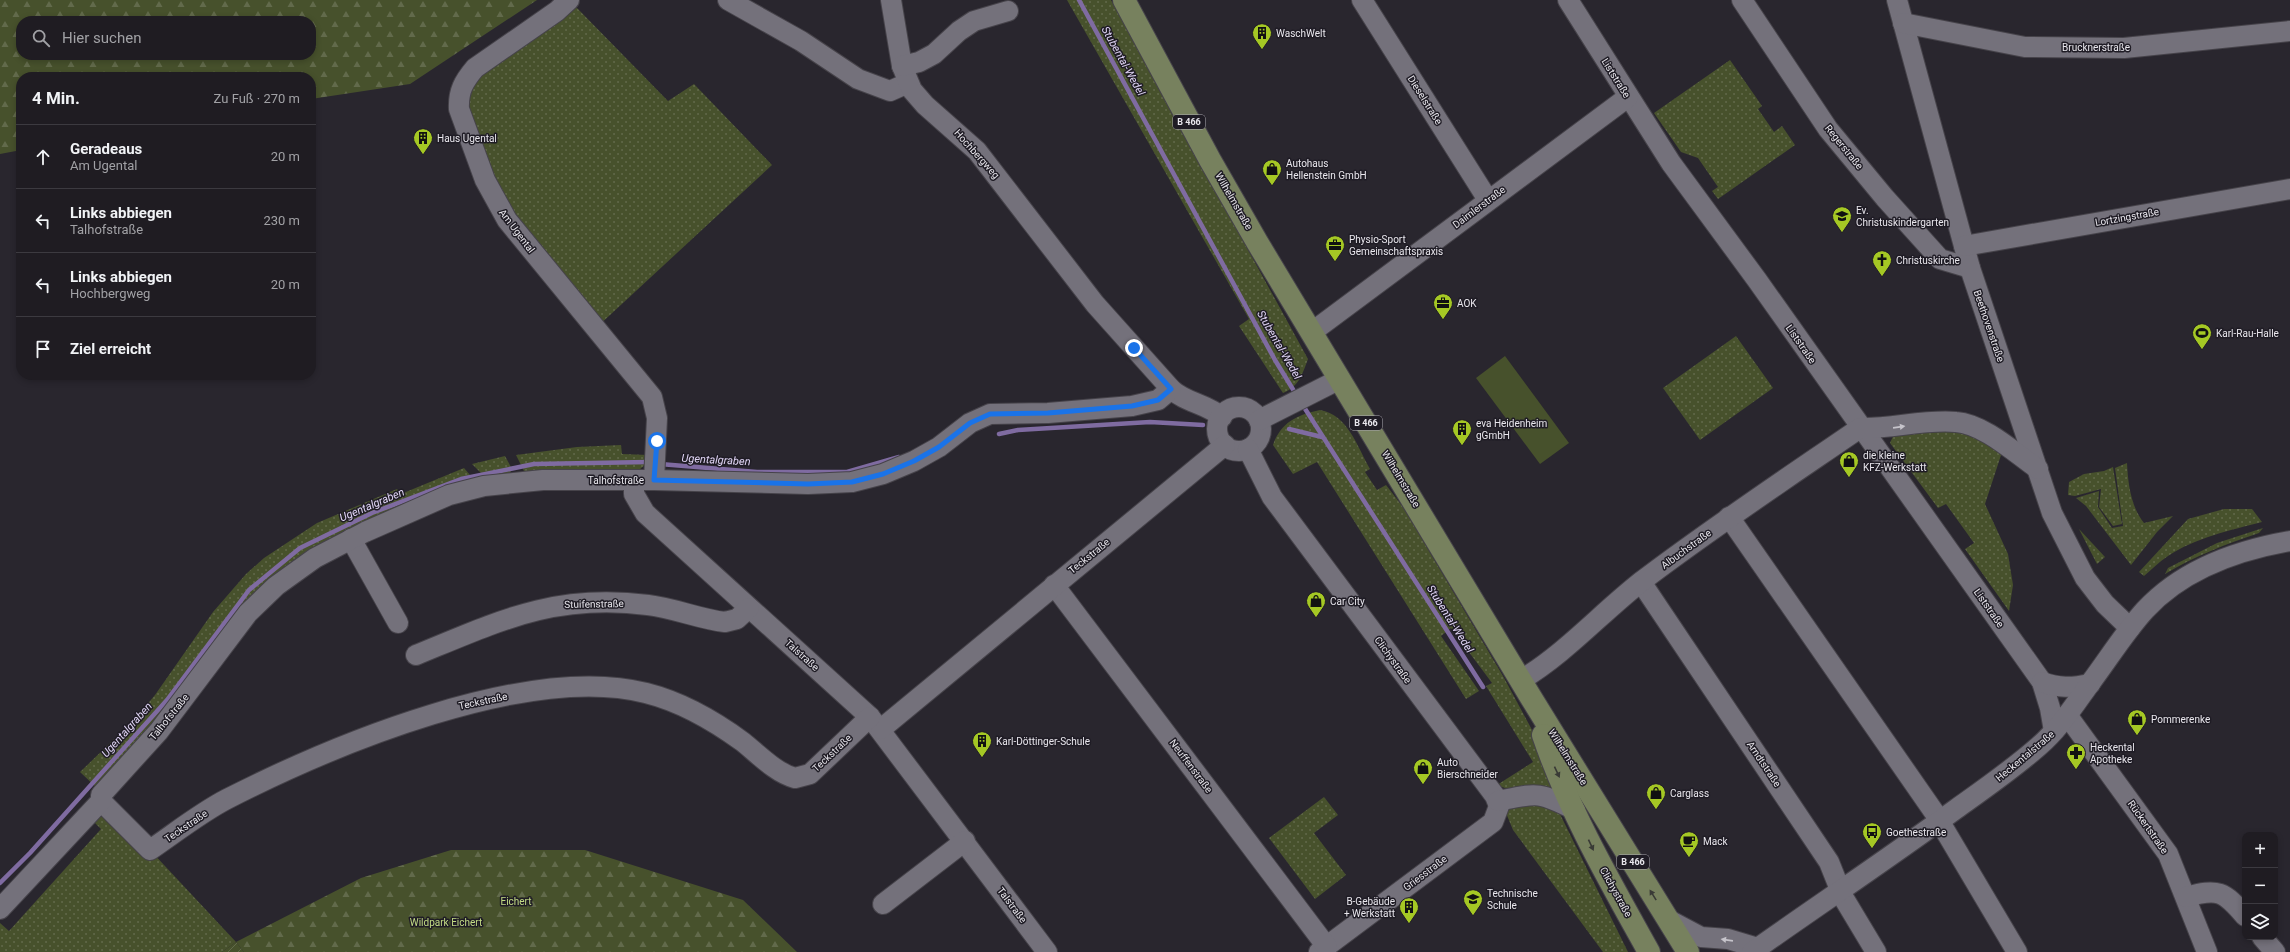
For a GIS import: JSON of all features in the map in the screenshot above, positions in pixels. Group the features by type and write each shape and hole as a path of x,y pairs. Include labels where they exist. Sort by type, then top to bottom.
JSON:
{"main road":[{"name":"Wilhelmstraße","path":"1124,0 1210,160 1525,688 1688,952"},
{"name":"Clichystraße","path":"1525,688 1552,761 1598,860 1639,942 1649,952"}],"street":[{"name":"Am Ugental","path":"568,0 557,11 475,68 464,80 458,97 459,109 485,180 499,208 544,268 652,397 657,411 655,468"},
{"path":"728,0 801,41 858,79 890,91 905,75 920,62 934,54 959,31 974,21 1008,11"},
{"path":"890,0 905,75"},
{"name":"Dieselstraße","path":"1362,0 1488,200"},
{"name":"Liststraße","path":"1568,0 1671,163 1757,280 1860,428 2042,682 2050,708 2054,731"},
{"name":"Regerstraße","path":"1742,0 1828,128 1885,198 1940,259 1970,268"},
{"name":"Beethovenstraße","path":"1898,0 1970,268 2052,513 2085,578 2105,604 2130,628"},
{"name":"Brucknerstraße","path":"1903,23 2025,47 2124,48 2290,30"},
{"name":"Hochbergweg","path":"905,75 925,105 977,151 1095,304 1171,389"},
{"name":"Daimlerstraße","path":"1312,332 1628,97"},
{"name":"Lortzingstraße","path":"1964,246 2290,189"},
{"path":"1259,420 1290,406 1340,379"},
{"name":"Talhofstraße","path":"0,910 101,801 101,795 159,731 240,623 257,604 292,573 351,539 437,500 473,488 535,480 634,480 655,468 808,484 852,482 883,474 914,461 939,447 970,423 990,414 1048,413 1132,406 1158,400 1171,389"},
{"path":"1171,389 1183,399 1208,406 1222,417"},
{"path":"1245,408 1251,411 1259,420 1260,437 1248,449 1233,450 1225,445 1218,431 1222,417 1232,409 1245,408"},
{"path":"1860,428 1882,429 1916,424 1957,422 1992,435 2038,469"},
{"name":"Albuchstraße","path":"1525,688 1546,664 1641,582 1729,517 1860,428"},
{"name":"Teckstraße","path":"101,801 150,850 226,800 319,757 382,732 444,710 527,693 574,687 596,686 630,690 680,704 715,723 780,771 795,778 810,774 1054,585 1225,445"},
{"name":"Clichystraße","path":"1248,449 1272,497 1498,801"},
{"name":"Talstraße","path":"634,480 634,494 645,513 875,723 964,840 1045,951"},
{"path":"1729,517 1940,821 2017,952"},
{"path":"351,539 398,623"},
{"name":"Heckentalstraße","path":"1669,920 1701,937 1728,939 1755,950 1940,821 2010,770 2054,731 2130,628 2146,609 2159,598 2203,568 2243,551 2290,541"},
{"name":"Arndtstraße","path":"1641,582 1818,844 1833,868 1840,891 1876,952"},
{"name":"Neuffenstraße","path":"1054,585 1323,949"},
{"name":"Stuifenstraße","path":"416,655 514,616 541,608 571,603 611,602 647,604 725,622 737,619 750,608"},
{"path":"2042,682 2058,688 2073,688 2090,684"},
{"name":"Rückertstraße","path":"2067,715 2168,854 2207,952"},
{"path":"1498,801 1538,794 1551,798 1575,810"},
{"name":"Griesstraße","path":"1323,949 1493,822 1498,812 1498,801"},
{"path":"882,904 964,840"},
{"path":"2186,897 2205,892 2217,892 2228,897 2242,913"},
{"path":"2265,940 2275,952"}],"green space":[{"path":"0,0 537,0 410,84 316,98 316,72 16,72 16,151 0,154"},
{"path":"1067,0 1111,0 1308,359 1299,379 1293,387 1283,393 1239,326 1249,319"},
{"path":"577,8 668,101 694,84 772,165 596,328 521,239 467,133 464,80 557,11"},
{"path":"1730,60 1762,106 1758,109 1774,132 1782,126 1795,145 1718,199 1712,191 1718,187 1698,158 1681,152 1654,113"},
{"path":"1736,336 1773,388 1700,440 1663,388"},
{"path":"1505,356 1569,443 1540,464 1476,378"},
{"path":"1320,410 1330,413 1345,425 1351,433 1370,469 1365,472 1377,490 1386,485 1403,507 1503,676 1538,741 1556,790 1510,790 1497,785 1533,762 1486,686 1492,683 1451,628 1441,636 1479,691 1466,699 1317,462 1293,474 1273,445 1276,437 1285,425 1304,414"},
{"path":"1956,426 2003,449 1985,504 2008,554 2013,585 2009,611 1965,549 1974,543 1946,504 1938,508 1890,443 1895,432"},
{"path":"621,445 622,454 649,455 646,464 639,470 531,475 524,471 516,455 577,447"},
{"path":"505,456 512,469 508,477 485,477 472,464"},
{"path":"2127,463 2128,479 2133,503 2144,523 2173,516 2157,532 2131,565 2086,506 2076,498 2099,491 2098,507 2112,528 2123,526 2115,468"},
{"path":"2113,467 2122,524 2113,526 2099,507 2101,489 2075,496 2068,495 2069,482 2084,474 2104,471"},
{"path":"464,468 476,482 345,535 210,654 98,789 80,772 134,720 155,695 213,612 246,574 264,558 317,523 397,489 401,494"},
{"path":"2224,509 2252,509 2262,522 2201,539 2168,556 2144,576 2139,572 2188,519"},
{"path":"2263,528 2259,533 2211,551 2165,574 2168,568 2217,543"},
{"path":"2079,529 2105,557 2097,564"},
{"path":"1324,797 1338,815 1314,833 1346,875 1315,899 1269,838"},
{"path":"101,801 150,850 236,942 222,952 0,952 0,923 9,931 101,829 88,816"},
{"path":"1522,802 1557,808 1628,952 1603,952 1513,830 1506,813 1508,808"},
{"name":"Eichert","path":"451,850 585,850 743,900 797,952 244,952 236,942 361,878"},
{"path":"236,942 244,952 222,952"}],"waterway":[{"name":"Stubental-Wedel","path":"1079,0 1275,360 1297,396"},
{"name":"Stubental-Wedel","path":"1302,404 1483,687"},
{"name":"Ugentalgraben","path":"999,434 1018,430 1150,422 1203,425"},
{"name":"Ugentalgraben","path":"1289,429 1322,437"},
{"name":"Ugentalgraben","path":"660,464 757,472 847,472 899,457"},
{"name":"Ugentalgraben","path":"0,883 30,853 167,700 249,590 300,548 372,513 461,479 534,464 649,462"}],"place":[{"name":"WaschWelt","path":"1262,50"},
{"name":"Haus Ugental","path":"423,155"},
{"name":"Autohaus Hellenstein GmbH","path":"1272,186"},
{"name":"Ev. Christuskindergarten","path":"1842,233"},
{"name":"Physio-Sport Gemeinschaftspraxis","path":"1335,262"},
{"name":"Christuskirche","path":"1882,277"},
{"name":"AOK","path":"1443,320"},
{"name":"Karl-Rau-Halle","path":"2202,350"},
{"name":"eva Heidenheim gGmbH","path":"1462,446"},
{"name":"die kleine KFZ-Werkstatt","path":"1849,478"},
{"name":"Car City","path":"1316,618"},
{"name":"Pommerenke","path":"2137,736"},
{"name":"Karl-Döttinger-Schule","path":"982,758"},
{"name":"Heckental Apotheke","path":"2076,770"},
{"name":"Auto Bierschneider","path":"1423,785"},
{"name":"Carglass","path":"1656,810"},
{"name":"Goethestraße","path":"1872,849"},
{"name":"Mack","path":"1689,858"},
{"name":"Technische Schule","path":"1473,916"},
{"name":"B-Gebäude + Werkstatt","path":"1409,924"}],"route":[{"path":"657,441 654,480 808,484 832,484 863,480 894,470 924,456 939,447 976,419 990,414 1048,413 1132,406 1158,400 1171,389 1134,348"}],"park label":[{"name":"Wildpark Eichert","path":"446,922"}]}
